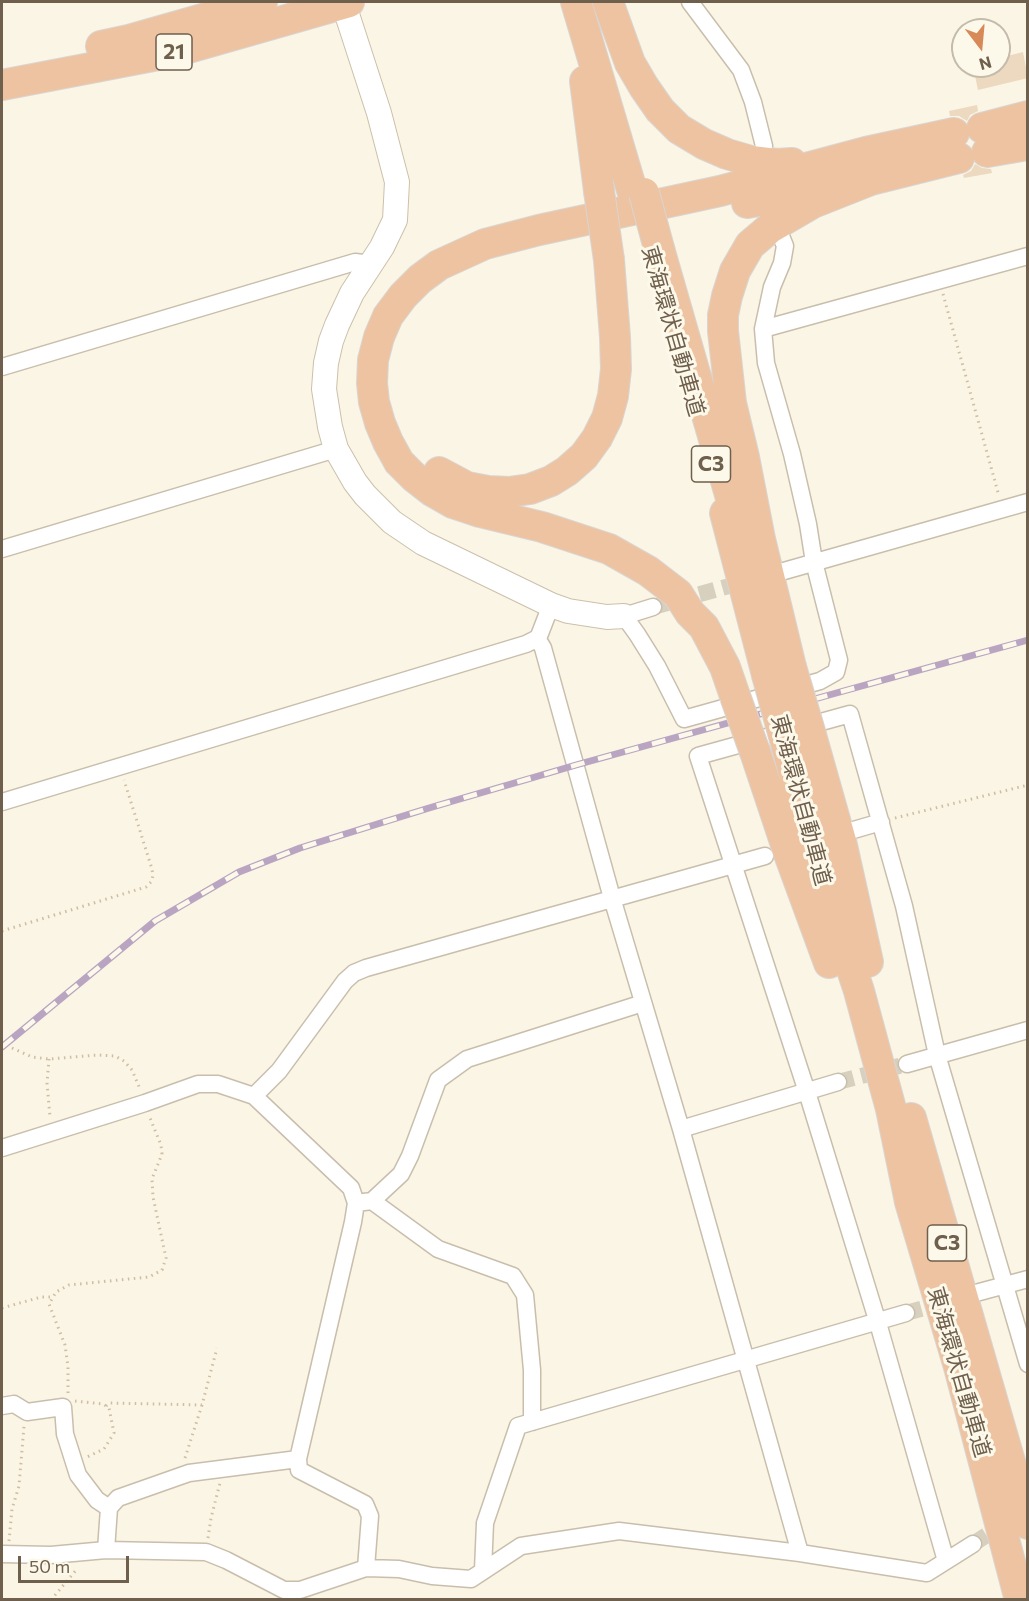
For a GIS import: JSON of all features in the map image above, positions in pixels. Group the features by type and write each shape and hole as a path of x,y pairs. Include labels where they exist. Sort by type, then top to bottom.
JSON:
{"highway":[{"name":"21","path":"2,67 129,40 262,2"},
{"name":"21","path":"2,85 174,52 346,2"},
{"path":"566,2 605,70 644,87 660,110 679,129 704,144 751,161 777,164 868,166"},
{"name":"東海環状自動車道","path":"576,2 605,70"},
{"name":"東海環状自動車道","path":"587,2 655,253 712,435 780,672 868,962 1028,1524"},
{"path":"608,2 599,191 609,260 616,369 614,396 607,418 597,438 584,456 567,471 530,489 509,492 488,491 467,486 432,467 417,453 403,431 395,409 391,382 393,356 401,332 416,309 435,290 459,274 515,253 735,205 868,166"},
{"path":"910,1202 853,1028 789,854 725,667 704,627 690,613 678,594 630,559 609,549 542,527 480,512 453,502 432,491 414,477 399,462 380,423 374,402 373,360 388,316 403,296 433,269 485,244 720,191 868,166 971,143 1028,116"},
{"path":"971,143 1028,145"},
{"path":"780,672 760,539 731,403 723,315 735,271 750,245 770,228 791,215 840,191 868,166"},
{"name":"東海環状自動車道","path":"800,738 828,897 859,991 891,1109 910,1202 959,1367 1019,1594"}],"street":[{"path":"346,2 397,182 395,220 382,247 352,293 337,325 327,363 324,389 336,449 365,495 392,522 423,543 550,605 568,611 607,617 624,616 653,607"},
{"path":"690,2 741,70 753,102 764,146"},
{"path":"624,616 657,666 684,719 820,681 836,672 839,660 814,562 792,454 766,363 763,329 772,287 782,263 785,246 781,236"},
{"path":"763,329 1028,256"},
{"path":"2,367 356,262 371,264"},
{"path":"2,549 336,449"},
{"path":"784,571 1028,502"},
{"path":"2,802 526,644 537,638 550,605"},
{"path":"537,638 543,648 612,898 681,1129 800,1553"},
{"path":"946,1562 878,1323 807,1092 698,756 850,714 904,906 937,1056 1028,1364"},
{"path":"850,831 881,822"},
{"path":"254,1096 279,1071 345,981 354,973 765,856"},
{"path":"366,1568 370,1516 365,1504 300,1470 298,1459 353,1222 364,1202 401,1174 438,1080 468,1059 643,1003"},
{"path":"907,1064 1028,1030"},
{"path":"681,1129 838,1082"},
{"path":"2,1148 198,1084 218,1084 254,1096 364,1202 438,1249 513,1276 525,1295 532,1370 532,1422"},
{"path":"972,1294 1028,1279"},
{"path":"483,1570 485,1523 518,1426 906,1313"},
{"path":"2,1406 14,1404 27,1413 63,1407 65,1434 78,1475 97,1500 109,1508"},
{"path":"99,1550 109,1508 118,1498 189,1473 298,1459"},
{"path":"5,1554 51,1555 99,1550 206,1552 284,1590 300,1590 366,1568 399,1569 432,1576 471,1579 521,1546 619,1531 800,1553 927,1573 972,1544"}],"path":[{"path":"939,280 1003,509"},
{"path":"2,931 146,887 151,882 152,869 120,766"},
{"path":"881,822 1028,785"},
{"path":"12,1048 32,1057 49,1059 98,1054 115,1056 124,1061 132,1070 140,1088 161,1145 162,1154 152,1179 153,1197 166,1258 162,1270 149,1277 69,1285 56,1292 50,1304 65,1345 68,1400 103,1404 109,1408 114,1433 104,1449 91,1456 74,1460"},
{"path":"49,1059 47,1083 52,1133"},
{"path":"2,1308 41,1297 53,1298"},
{"path":"179,1477 217,1348"},
{"path":"106,1406 109,1403 202,1405"},
{"path":"5,1554 12,1509 19,1486 27,1413"},
{"path":"206,1552 211,1518 224,1469"},
{"path":"51,1599 99,1550"}],"building":[{"path":"1023,52 1028,78 978,90 976,78 1011,78 1011,55"},
{"path":"977,105 978,111 970,115 967,121 959,116 950,116 949,111"},
{"path":"975,164 991,169 992,173 964,178 963,175 971,171"}],"tunnel":[{"path":"653,607 751,580"},
{"path":"838,1082 907,1064"},
{"path":"906,1313 946,1302"},
{"path":"973,1544 1007,1522"}],"railway":[{"path":"2,1047 155,921 239,872 300,848 429,808 1028,640"}]}
